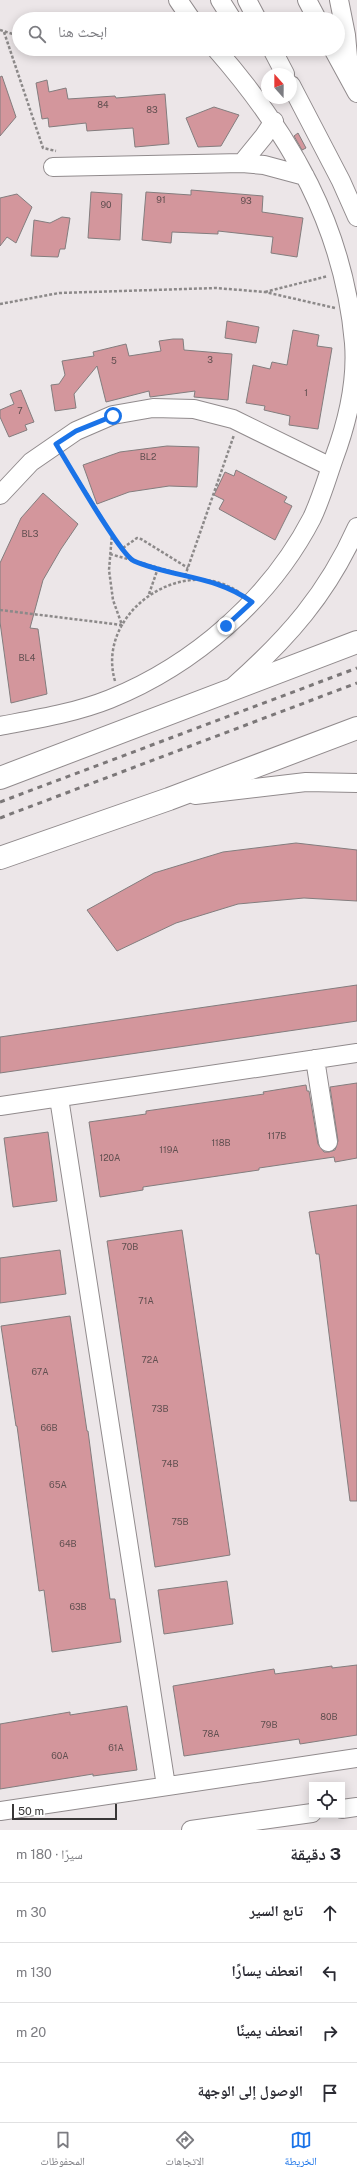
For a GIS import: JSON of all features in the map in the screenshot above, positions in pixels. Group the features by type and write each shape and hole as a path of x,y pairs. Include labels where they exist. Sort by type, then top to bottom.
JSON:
{"main road":[{"path":"0,778 232,688 357,642"},
{"path":"0,858 169,799 357,728"}],"street":[{"path":"178,0 186,12"},
{"path":"220,0 228,12"},
{"path":"247,0 253,12"},
{"path":"307,0 313,12"},
{"path":"339,0 341,12"},
{"path":"345,30 353,86"},
{"path":"0,726 65,714 119,695 151,680 190,656 252,602 289,557 312,517 344,432 352,389 354,346 350,311 342,272 328,228 306,176 274,121 252,91 222,56"},
{"path":"276,56 282,68"},
{"path":"337,56 353,86"},
{"path":"297,97 341,181 357,217"},
{"path":"242,163 254,150 274,121"},
{"path":"60,166 242,163 264,165 306,176"},
{"path":"0,474 30,462 76,431 113,416 153,408 194,409 238,422 331,467"},
{"path":"0,495 30,462"},
{"path":"232,688 264,660 308,612 343,558 357,527"},
{"path":"169,799 306,782 357,783"},
{"path":"0,1106 357,1053"},
{"path":"315,1059 328,1142"},
{"path":"59,1098 166,1786"},
{"path":"0,1811 357,1758"},
{"path":"345,1809 357,1807"},
{"path":"191,1830 309,1813"}],"path":[{"path":"0,30 12,34"},
{"path":"4,32 42,148 54,149 63,156 60,166"},
{"path":"265,292 342,272"},
{"path":"0,304 59,293 216,288 265,292 350,311"},
{"path":"186,576 238,422"},
{"path":"56,444 112,534 132,561"},
{"path":"112,534 109,570 113,600 122,625"},
{"path":"123,548 137,538 141,538 188,568"},
{"path":"110,554 186,576 220,584 237,591 252,602"},
{"path":"149,595 158,568"},
{"path":"119,695 114,678 113,660 116,642 122,625 134,608 149,595 165,586 202,580"},
{"path":"0,610 122,625"}],"building":[{"path":"2,76 16,117 0,136 0,77"},
{"path":"47,80 49,92 66,88 68,99 115,96 116,98 165,94 169,144 135,147 133,128 87,131 86,123 49,127 48,118 42,119 36,83"},
{"path":"214,107 239,115 221,146 198,147 186,118"},
{"path":"298,133 306,148 302,150 294,136"},
{"path":"191,190 263,196 262,212 303,218 297,257 271,253 273,237 218,231 218,234 172,232 171,243 142,240 146,192 191,195"},
{"path":"91,192 122,194 120,240 88,238"},
{"path":"17,194 32,207 16,243 7,237 0,246 0,198"},
{"path":"62,217 70,218 65,249 60,249 58,257 31,256 34,220 50,223"},
{"path":"227,321 259,327 256,343 225,338"},
{"path":"293,330 319,335 317,346 332,348 318,429 289,425 290,416 264,410 265,406 246,403 253,365 270,369 272,362 287,365"},
{"path":"183,339 184,350 232,354 228,400 194,397 195,391 150,397 149,391 106,402 97,366 74,394 76,408 55,411 51,385 59,384 65,375 62,361 94,356 93,352 126,344 129,356 161,351 159,341"},
{"path":"21,390 34,422 25,425 27,430 9,437 0,417 0,410 14,404 10,394"},
{"path":"167,446 199,447 197,487 169,486 129,492 97,504 83,465 120,452"},
{"path":"236,470 287,497 284,502 292,506 275,540 219,509 224,500 214,495 225,472 234,476"},
{"path":"43,493 78,524 43,580 30,628 38,629 47,694 11,703 0,622 0,563 21,518"},
{"path":"296,843 357,850 357,901 304,898 238,904 176,923 117,951 87,910 154,873 223,852"},
{"path":"357,985 357,1021 0,1073 0,1037"},
{"path":"357,1083 357,1158 335,1162 334,1157 259,1168 259,1170 143,1187 143,1190 100,1197 89,1122 146,1114 146,1111 264,1094 263,1092 306,1085 307,1091 309,1091 318,1144 324,1152 329,1152 335,1150 338,1141 330,1087"},
{"path":"48,1132 57,1201 13,1207 4,1138"},
{"path":"357,1205 357,1501 350,1501 319,1254 316,1254 309,1212"},
{"path":"182,1230 230,1555 155,1567 107,1241"},
{"path":"60,1250 66,1294 0,1303 0,1258"},
{"path":"70,1316 88,1431 110,1599 115,1599 121,1642 52,1652 44,1590 39,1591 17,1426 1,1326"},
{"path":"227,1581 233,1624 164,1634 158,1590"},
{"path":"357,1665 357,1735 300,1744 299,1739 184,1756 173,1686 274,1669 275,1674 332,1666 332,1668"},
{"path":"127,1706 137,1770 93,1776 93,1774 0,1789 0,1724 70,1712 70,1715"}],"railway":[{"path":"0,802 357,668"},
{"path":"0,818 357,683"}],"route":[{"path":"113,416 76,431 56,444 112,534 132,561 220,584 237,591 252,602 226,626"}]}
